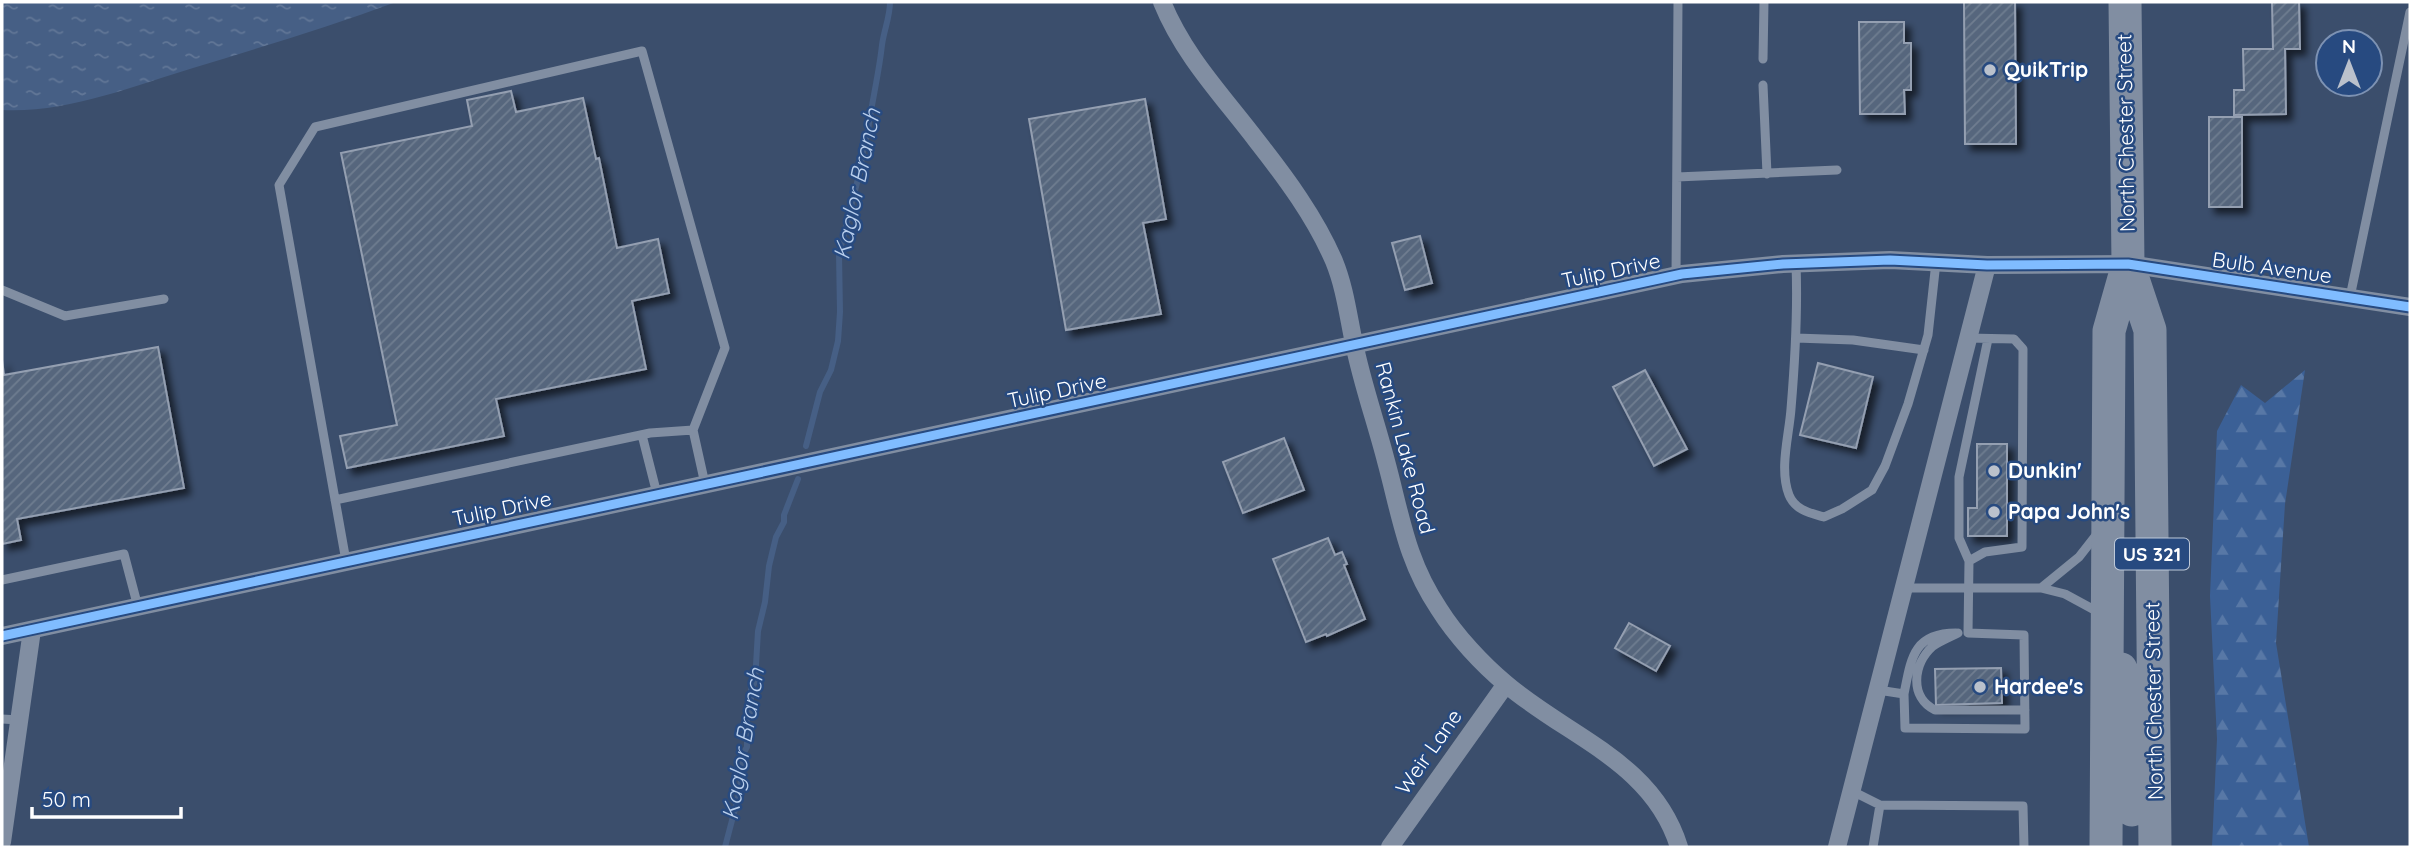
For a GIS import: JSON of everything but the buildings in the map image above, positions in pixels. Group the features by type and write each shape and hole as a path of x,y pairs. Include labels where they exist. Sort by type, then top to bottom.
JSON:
{"highway":[{"name":"North Chester Street","path":"2106,847 2109,331 2128,264 2125,2"},
{"name":"North Chester Street","path":"2128,264 2150,330 2155,847"},
{"path":"2106,617 2129,697 2133,847"}],"street":[{"name":"Rankin Lake Road","path":"1162,2 1169,20 1206,80 1257,140 1310,214 1334,262 1346,299 1354,345 1406,543 1420,581 1441,613 1506,684 1603,751 1649,789 1673,828 1679,847"},
{"name":"Tulip Drive","path":"2,636 1676,275 1797,264 1890,260 1987,265 2128,264"},
{"name":"Bulb Avenue","path":"2128,264 2410,307"},
{"path":"1837,847 1987,265"},
{"path":"2,842 11,719 32,630"},
{"name":"Weir Lane","path":"1390,847 1506,684"}],"lane":[{"path":"1676,275 1678,2"},
{"path":"1763,59 1764,2"},
{"path":"2350,297 2407,39 2410,12"},
{"path":"346,561 279,185 315,127 642,51 724,348 693,430 705,484"},
{"path":"1763,85 1767,174"},
{"path":"1677,177 1836,170"},
{"path":"1797,264 1797,338 1784,465 1789,496 1801,510 1824,517 1872,490 1890,454 1928,335 1936,262"},
{"path":"2,290 65,316 164,299"},
{"path":"1797,338 1853,340 1924,351"},
{"path":"1968,338 2014,339 2023,349 2022,547 1985,552 1969,561"},
{"path":"1968,633 1969,561 1959,538 1958,477 1988,339"},
{"path":"335,500 642,435 693,430"},
{"path":"642,435 657,494"},
{"path":"2041,588 2079,557 2107,522"},
{"path":"2,580 124,554 138,607"},
{"path":"1904,588 2041,588 2083,601 2106,617"},
{"path":"1943,633 1968,633 2024,635 2025,729 1905,728 1904,694 1911,658 1922,641 1943,633"},
{"path":"1958,633 1934,646 1922,660 1916,691 1923,704 1935,710 2025,710"},
{"path":"1878,690 1904,694"},
{"path":"1852,791 1880,805 2023,806 2024,847"},
{"path":"1873,847 1880,805"}],"green space":[{"path":"2305,370 2285,504 2276,643 2309,847 2212,847 2217,739 2210,596 2217,431 2241,385 2265,403"}],"water":[{"path":"2,2 396,2 99,97 51,107 2,110"}],"waterway":[{"name":"Kaglor Branch","path":"806,446 820,392 831,370 838,341 839,254 861,167 890,2"},
{"name":"Kaglor Branch","path":"725,847 740,790 743,754 747,747 747,718 751,711 758,631 769,566 776,537 784,522 784,515 798,479"}],"cycle path":[{"path":"2,636 1682,274 1783,264 1890,260 1987,265 2128,264 2410,307"}],"place":[{"name":"QuikTrip","path":"1990,70"},
{"name":"Dunkin'","path":"1994,471"},
{"name":"Papa John's","path":"1994,512"},
{"name":"Hardee's","path":"1980,687"}]}
